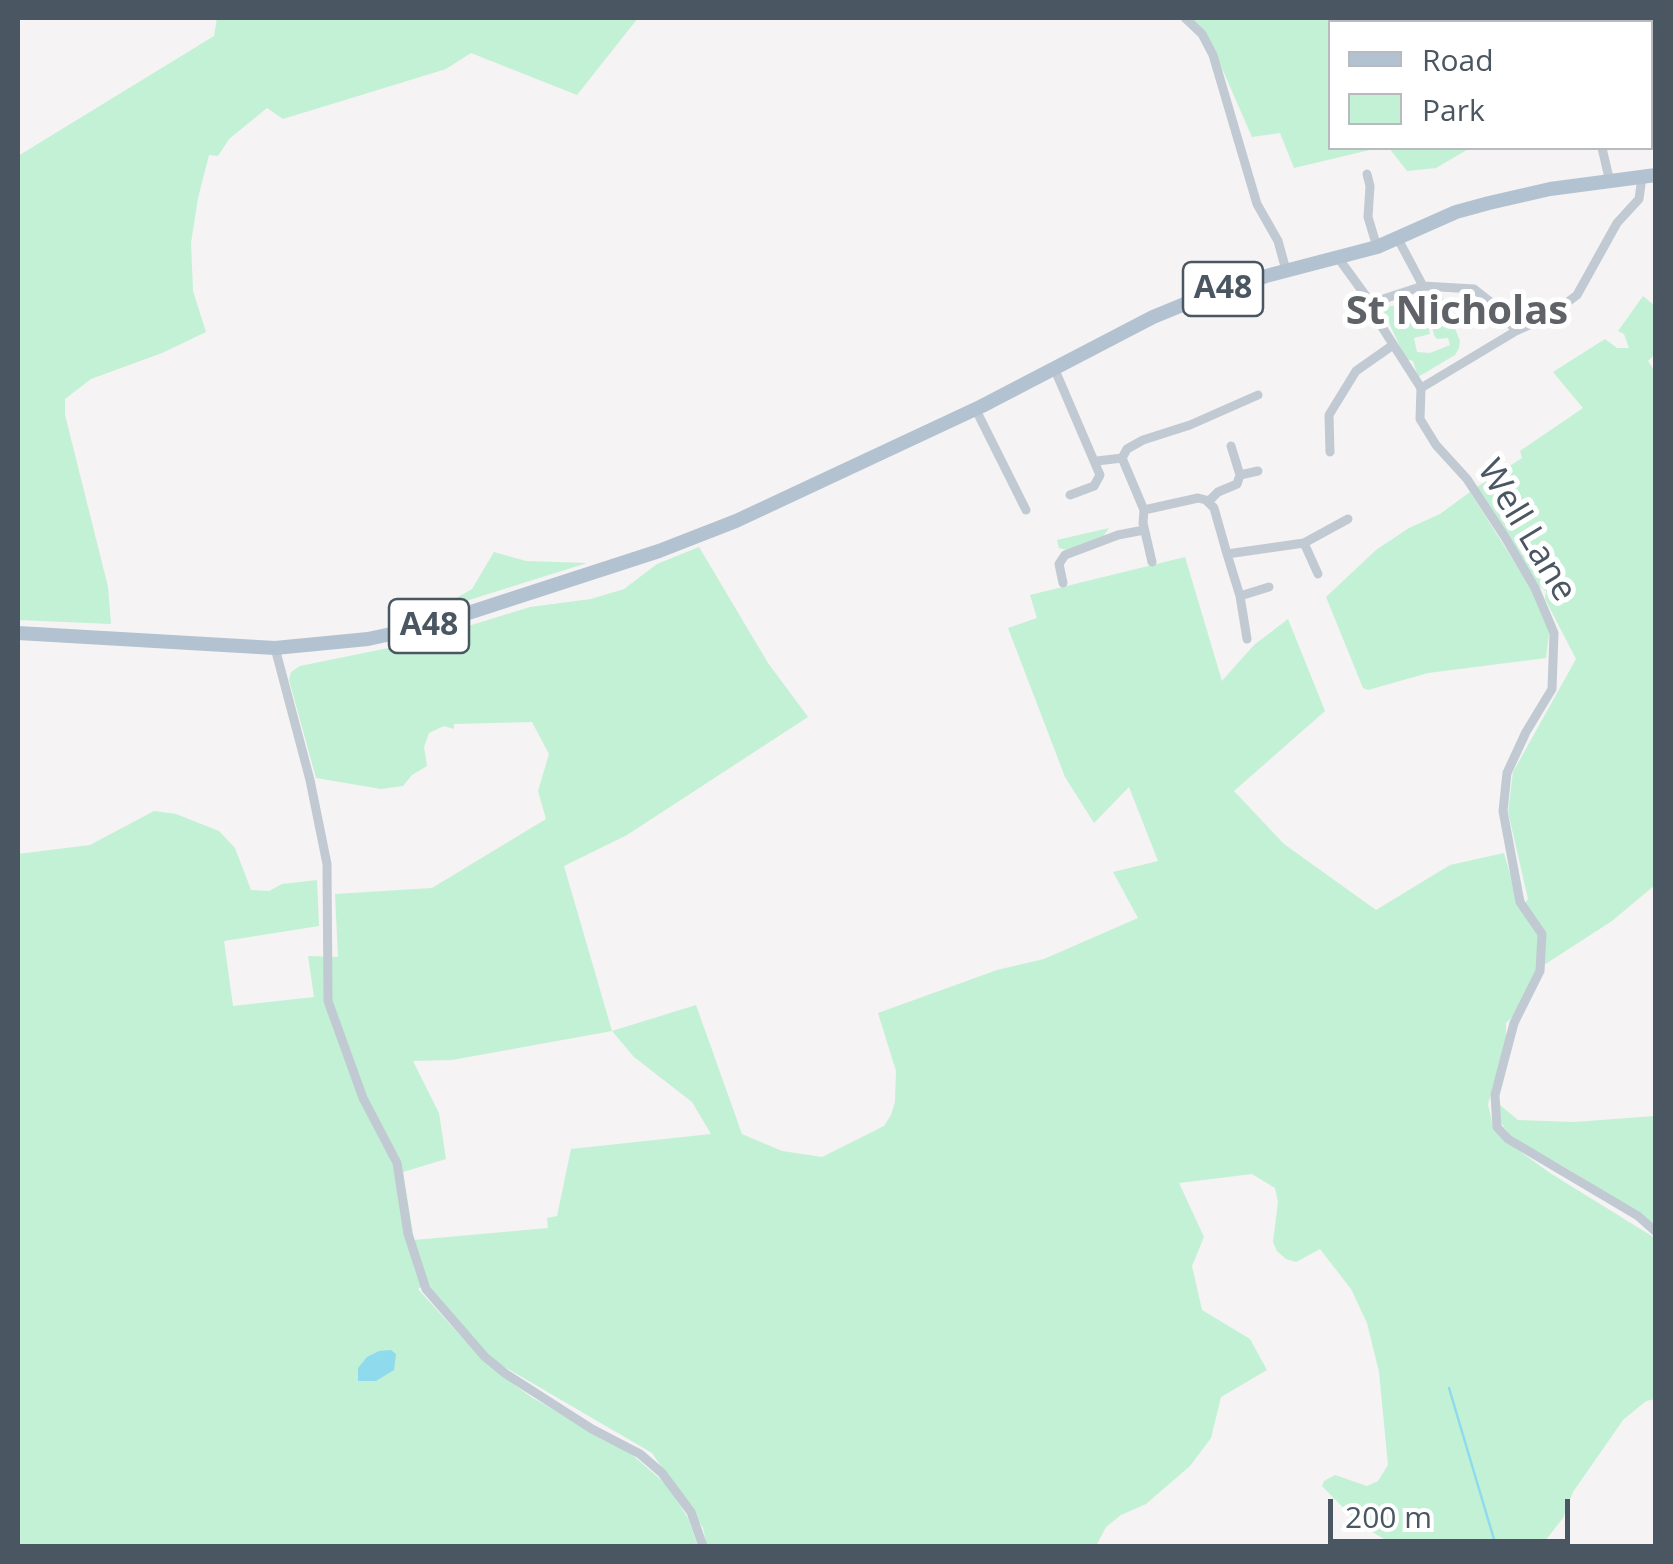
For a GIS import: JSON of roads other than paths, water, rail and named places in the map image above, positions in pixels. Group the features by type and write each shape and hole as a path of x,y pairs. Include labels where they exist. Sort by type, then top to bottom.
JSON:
{"main road":[{"name":"A48","path":"18,633 275,648 368,640 428,626 660,551 750,515 976,410 1166,311 1286,270 1376,248 1472,208 1550,189 1649,176"}],"street":[{"path":"1185,18 1202,34 1212,54 1257,204 1278,241 1286,270"},
{"path":"1602,150 1610,182"},
{"path":"1366,174 1370,186 1368,217 1376,248"},
{"path":"1421,388 1516,330 1548,317 1577,295 1616,223 1638,199 1649,176"},
{"path":"1398,238 1422,286"},
{"name":"Well Lane","path":"1339,258 1371,302 1421,388 1420,418 1505,537 1535,588 1554,633 1552,690 1507,773 1502,811 1520,902 1542,934 1540,971 1514,1023 1495,1095 1497,1127 1508,1139 1638,1216 1656,1232"},
{"path":"1371,302 1422,286 1474,289 1497,307 1516,330"},
{"path":"1330,452 1329,414 1356,371 1393,344"},
{"path":"1055,370 1069,396 1081,435 1097,461 1099,481 1070,496"},
{"path":"1122,458 1127,449 1143,440 1198,422 1258,395"},
{"path":"976,410 1026,510"},
{"path":"1209,502 1218,492 1235,487 1240,475 1232,446"},
{"path":"1097,461 1122,458"},
{"path":"1122,458 1144,510 1144,530 1152,562"},
{"path":"1240,475 1258,471"},
{"path":"1144,510 1198,498 1214,508 1240,596 1247,639"},
{"path":"1226,554 1304,544 1348,519"},
{"path":"1063,583 1059,564 1065,555 1118,535 1144,530"},
{"path":"1304,544 1318,574"},
{"path":"1240,596 1269,587"},
{"path":"275,648 310,780 327,864 328,1001 363,1098 398,1163 408,1234 426,1289 485,1357 506,1374 592,1429 640,1454 662,1472 691,1512 703,1546"}],"water":[{"path":"391,1350 396,1354 394,1370 376,1381 358,1381 358,1368 367,1357"}],"waterway":[{"path":"1449,1388 1496,1546"}],"district":[{"name":"St Nicholas","path":"1457,313"}]}
